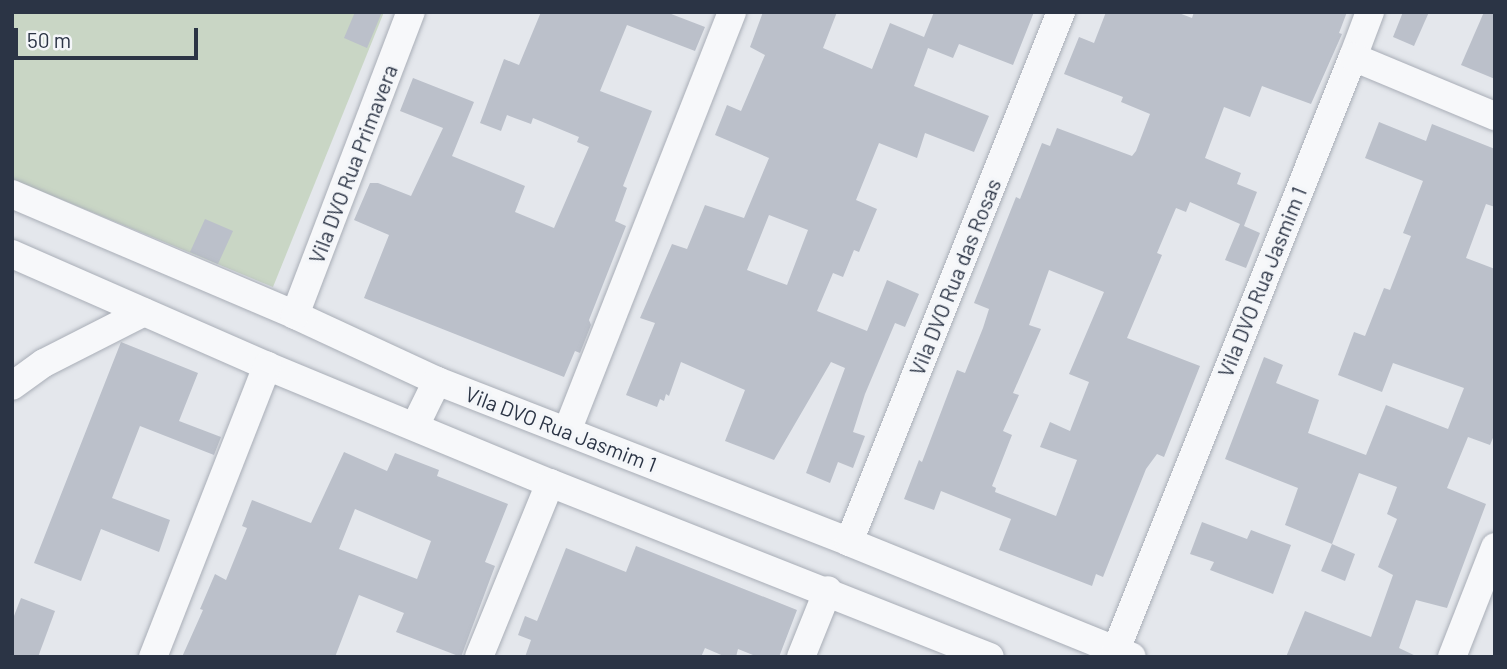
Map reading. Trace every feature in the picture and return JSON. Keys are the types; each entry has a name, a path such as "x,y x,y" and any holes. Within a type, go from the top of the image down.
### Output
{"street":[{"name":"Vila DVO Rua Primavera","path":"295,315 411,12"},
{"path":"567,431 732,12"},
{"name":"Vila DVO Rua das Rosas","path":"849,542 1061,12"},
{"name":"Vila DVO Rua Jasmim 1","path":"12,194 295,315 437,382 849,542 1124,653 1370,12"},
{"path":"1353,57 1495,116"},
{"path":"12,254 267,366 990,657"},
{"path":"12,386 44,363 144,312"},
{"path":"153,657 267,366"},
{"path":"415,426 437,382"},
{"path":"479,657 550,482"},
{"path":"1452,657 1495,547"},
{"path":"801,657 828,590"}],"green space":[{"path":"12,12 384,12 273,287 12,179"}],"building":[{"path":"355,12 382,12 367,48 344,38"},
{"path":"541,12 666,12 705,27 695,51 627,25 600,91 652,111 623,186 627,188 615,221 626,226 589,320 591,325 580,353 575,351 564,377 364,298 389,235 354,220 370,183 378,183 411,196 443,128 400,111 413,78 474,102 452,156 525,186 515,212 554,228 589,147 577,142 579,137 533,118 531,124 507,115 501,131 480,123 504,59 519,65"},
{"path":"763,12 837,12 823,48 872,69 890,23 924,37 934,12 1034,12 1013,65 959,44 953,58 928,48 914,86 989,116 974,152 925,133 917,158 879,143 856,200 877,209 859,252 854,250 843,277 833,273 817,311 867,331 887,280 919,294 905,327 895,323 865,394 853,432 865,436 853,468 838,462 830,483 806,473 845,368 831,362 774,460 725,441 745,390 681,362 669,396 666,394 664,401 660,399 657,407 626,395 655,323 640,318 672,244 687,249 705,205 744,218 769,158 715,135 727,105 741,111 765,55 750,47","holes":["769,215 808,230 787,285 747,270"]},
{"path":"1106,12 1176,12 1192,18 1194,12 1347,12 1339,33 1342,34 1311,104 1262,86 1250,117 1224,107 1205,158 1241,173 1237,184 1257,192 1244,226 1260,233 1246,268 1225,260 1240,224 1190,202 1186,212 1176,208 1157,253 1162,255 1127,338 1200,366 1164,457 1157,454 1146,469 1103,577 1096,574 1092,586 999,550 1011,519 941,491 934,510 904,499 919,460 922,462 957,370 965,373 983,328 989,309 974,303 1016,197 1020,199 1042,143 1050,146 1057,128 1132,156 1136,151 1150,114 1121,102 1123,97 1064,74 1079,37 1094,43","holes":["1049,270 1104,292 1069,374 1089,382 1070,431 1050,422 1040,447 1077,460 1056,516 995,492 996,488 992,486 1012,435 1003,431 1019,395 1013,393 1041,329 1029,325"]},
{"path":"1403,12 1429,12 1414,46 1393,37"},
{"path":"1484,12 1495,12 1495,79 1461,65"},
{"path":"1379,122 1426,141 1432,124 1495,149 1495,207 1486,204 1466,258 1495,269 1495,433 1490,445 1468,437 1447,488 1486,504 1447,608 1416,600 1399,648 1418,657 1286,657 1305,611 1371,637 1393,575 1378,567 1397,519 1387,514 1397,487 1359,473 1332,544 1285,525 1298,488 1225,459 1264,357 1283,365 1276,383 1319,400 1308,433 1366,455 1386,405 1448,429 1464,388 1393,363 1382,392 1338,375 1354,332 1365,336 1384,288 1390,290 1411,236 1403,233 1423,181 1365,158"},
{"path":"205,219 233,231 218,264 190,252"},
{"path":"121,342 198,373 179,421 221,437 214,455 140,426 112,498 170,520 159,552 101,529 81,581 34,563"},
{"path":"344,452 387,471 395,453 439,470 437,476 508,504 485,562 495,566 461,657 396,632 404,613 359,595 335,657 182,657 203,610 200,609 215,574 226,580 247,528 242,526 252,500 311,523","holes":["355,509 431,541 417,579 339,549"]},
{"path":"1202,522 1247,539 1251,530 1291,545 1273,594 1210,570 1214,562 1190,554"},
{"path":"1332,544 1355,554 1345,581 1321,571"},
{"path":"636,546 797,610 779,657 758,657 738,649 736,657 726,657 705,648 701,657 525,657 531,640 518,635 525,616 537,621 566,548 626,572"},
{"path":"21,598 55,611 38,657 12,657 12,621"}]}
